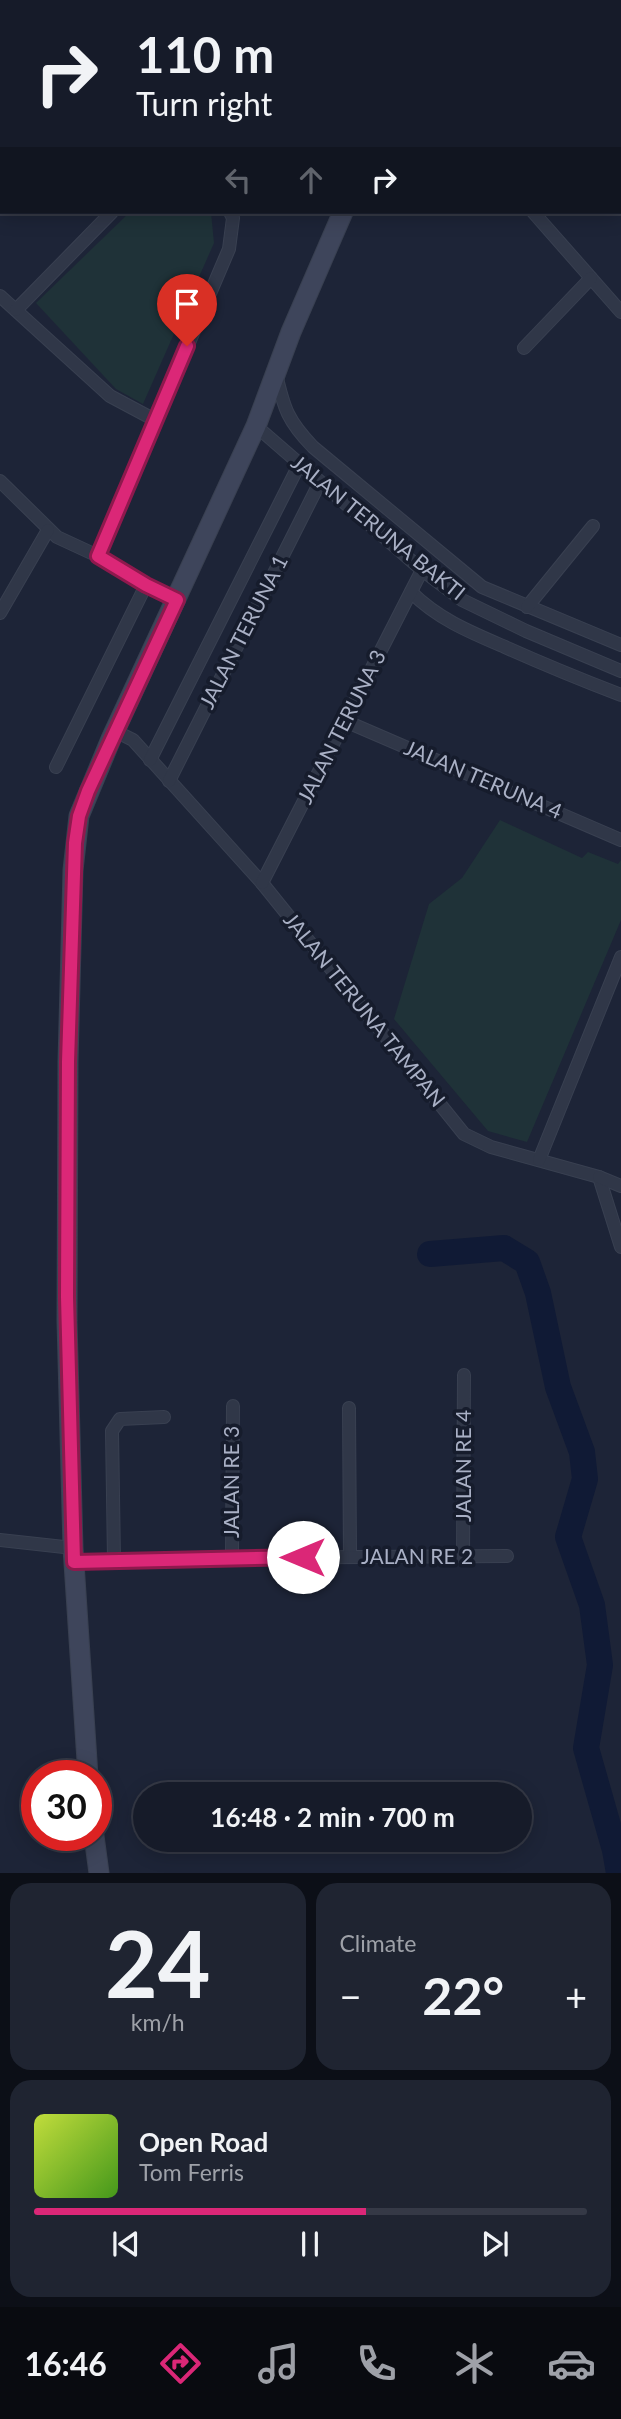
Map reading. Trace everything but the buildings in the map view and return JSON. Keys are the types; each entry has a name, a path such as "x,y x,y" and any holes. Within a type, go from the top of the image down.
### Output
{"street":[{"path":"16,310 110,214"},
{"path":"98,556 229,249 233,218 231,214"},
{"path":"87,1760 73,1555 67,1294 68,1062 73,870 79,816 115,731 256,426 342,214"},
{"path":"535,214 621,312"},
{"path":"524,348 591,278"},
{"path":"0,296 110,396 155,420"},
{"path":"276,373 289,418 313,447 465,575 482,587 621,645"},
{"name":"JALAN TERUNA BAKTI","path":"256,426 422,570 462,600 526,631 621,671"},
{"path":"150,760 299,465"},
{"path":"0,481 57,537 98,556 177,600"},
{"name":"JALAN TERUNA 1","path":"169,781 320,482"},
{"path":"527,607 593,526"},
{"path":"0,613 48,530"},
{"name":"JALAN TERUNA 3","path":"262,883 422,570"},
{"path":"56,768 146,585"},
{"path":"411,593 453,624 549,667 621,695"},
{"name":"JALAN TERUNA 4","path":"345,721 621,840"},
{"name":"JALAN TERUNA TAMPAN","path":"115,731 133,740 262,883 464,1134 491,1147 600,1177 621,1186"},
{"path":"539,1160 621,957"},
{"path":"600,1177 621,1247"},
{"name":"JALAN RE 4","path":"463,1557 464,1375"},
{"name":"JALAN RE 3","path":"232,1558 233,1406"},
{"path":"349,1408 350,1557"},
{"path":"114,1560 112,1431 120,1419 164,1417"},
{"name":"JALAN RE 2","path":"0,1541 114,1560 508,1556"},
{"path":"96,1851 99,1873"}],"shaded area":[{"path":"128,214 211,214 214,243 143,404 116,389 36,303"},
{"path":"500,820 582,858 588,852 618,864 621,860 621,920 527,1142 488,1131 394,1019 429,904 462,878"}],"waterway":[{"path":"430,1254 504,1248 527,1262 538,1293 558,1387 582,1452 585,1479 568,1537 592,1605 600,1665 586,1748 619,1873"}],"route":[{"path":"187,346 98,556 177,600 88,791 79,816 75,843 68,1062 67,1297 74,1562 303,1557"}]}
